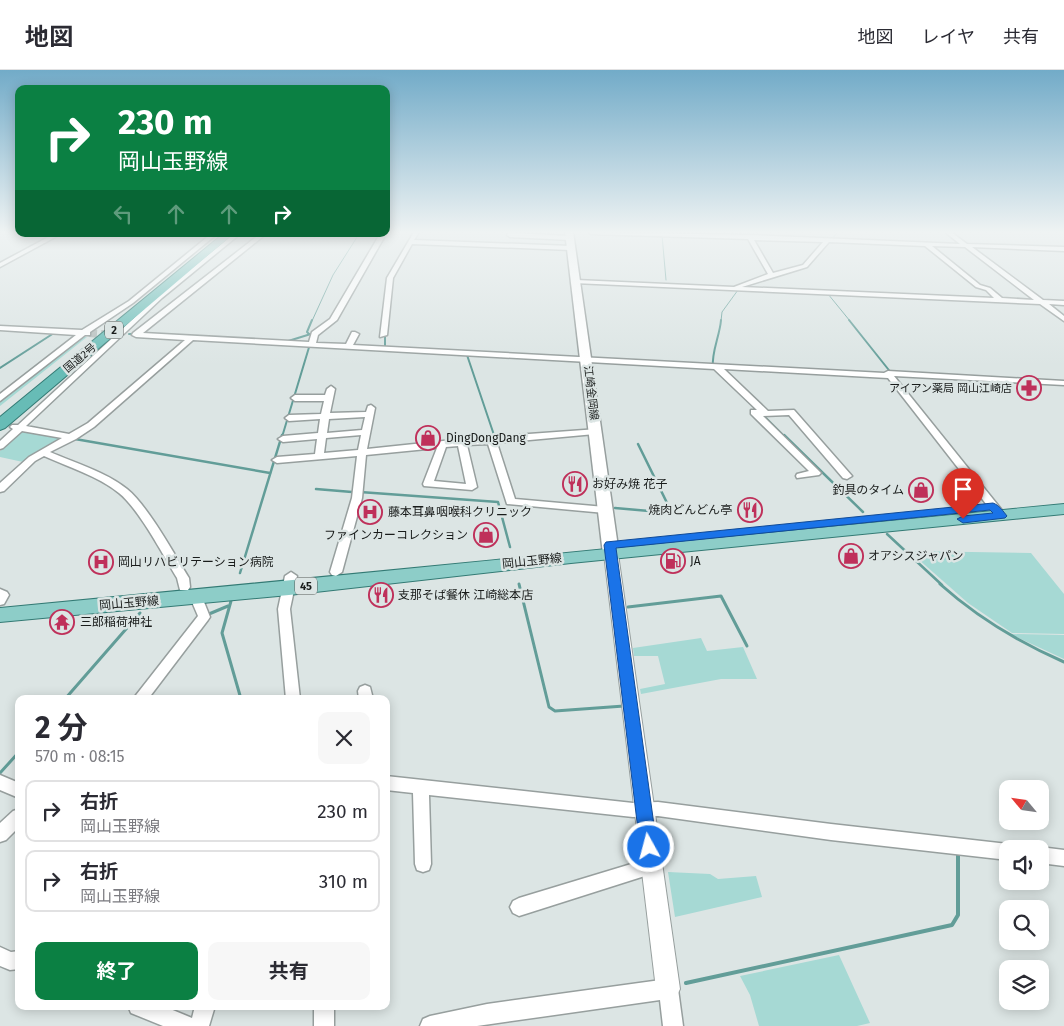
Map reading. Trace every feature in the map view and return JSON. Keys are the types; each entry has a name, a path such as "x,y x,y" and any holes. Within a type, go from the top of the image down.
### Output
{"highway":[{"name":"国道2号","path":"0,417 170,277"},
{"name":"国道2号","path":"0,425 119,331 180,277"},
{"path":"2,441 119,331"},
{"path":"0,409 48,372 63,364"}],"main road":[{"name":"江崎金岡線","path":"575,277 610,550"},
{"name":"岡山玉野線","path":"997,511 1064,499"},
{"name":"岡山玉野線","path":"0,615 201,596 290,582 997,511 1064,509"},
{"name":"岡山玉野線","path":"0,602 184,586 290,582 336,572 610,550"}],"street":[{"path":"0,398 86,333 131,302 162,277"},
{"path":"2,441 119,331 186,277"},
{"path":"136,335 209,277"},
{"path":"311,344 316,334 333,320 358,277"},
{"path":"383,335 391,277"},
{"path":"738,289 737,287 766,277"},
{"path":"966,277 978,286 988,290 1001,301"},
{"path":"1007,277 1064,320"},
{"path":"576,282 1064,304"},
{"path":"0,328 86,333"},
{"path":"119,331 136,335 586,358"},
{"path":"349,346 355,334"},
{"path":"307,335 310,336 311,344"},
{"path":"0,489 32,459 73,437 101,417 190,338"},
{"path":"493,352 712,367 1064,383"},
{"path":"712,367 766,414 791,412 847,476"},
{"path":"712,367 816,473 801,476"},
{"path":"890,374 997,511"},
{"path":"295,398 330,393 319,456"},
{"path":"290,418 325,417 370,411 356,498 336,572"},
{"path":"17,427 73,437"},
{"path":"277,460 595,431"},
{"path":"283,439 366,432"},
{"path":"492,440 511,502 605,510"},
{"path":"443,444 428,484 472,487 462,442"},
{"path":"44,453 107,481 123,491 136,504 183,578 184,586"},
{"path":"610,550 673,1026"},
{"path":"290,582 284,609 292,695"},
{"path":"0,593 3,595 0,602"},
{"path":"143,695 204,617 198,602 201,596"},
{"path":"0,782 15,789"},
{"path":"390,783 633,810 658,809 831,832 999,851"},
{"path":"421,787 423,864"},
{"path":"0,834 15,820"},
{"path":"1049,856 1064,858"},
{"path":"519,907 651,866"},
{"path":"0,956 15,962"},
{"path":"430,1026 449,1024 487,1014 668,989"},
{"path":"152,1010 196,1023"},
{"path":"324,1010 324,1026"}],"shaded area":[{"path":"81,337 87,337 0,406 0,400"},
{"path":"24,430 66,438 23,462 0,457 0,451"},
{"path":"909,551 1031,553 1064,594 1064,634 1012,633 968,603"},
{"path":"1010,634 1064,635 1064,659"},
{"path":"701,638 707,651 743,647 757,679 721,679 641,694 640,689 665,684 658,656 634,656 633,648"},
{"path":"668,872 710,874 718,879 756,876 762,897 675,917"},
{"path":"839,955 870,1023 857,1026 759,1026 750,995 740,976"}],"waterway":[{"path":"312,321 332,277"},
{"path":"721,321 722,312 738,290"},
{"path":"831,294 828,294 850,321"},
{"path":"309,334 307,332 312,320"},
{"path":"713,367 713,356 721,320"},
{"path":"849,320 892,374"},
{"path":"0,368 54,333"},
{"path":"285,342 314,333"},
{"path":"129,334 135,334"},
{"path":"385,334 385,347"},
{"path":"282,437 310,344"},
{"path":"467,355 494,435"},
{"path":"762,414 785,437"},
{"path":"240,573 282,435"},
{"path":"784,435 863,512"},
{"path":"75,439 270,473"},
{"path":"615,508 672,513 638,444"},
{"path":"316,489 352,492"},
{"path":"360,492 498,502 510,547"},
{"path":"887,534 942,585"},
{"path":"519,584 549,707 555,711 624,706"},
{"path":"940,584 969,608 999,628 1064,662"},
{"path":"628,607 721,596 747,646"},
{"path":"231,601 222,633 240,695"},
{"path":"209,614 228,606"},
{"path":"68,695 140,613"},
{"path":"0,773 15,756"},
{"path":"686,983 952,925 958,915 958,853"}],"tunnel":[{"path":"89,333 114,335"}],"place":[{"name":"アイアン薬局 岡山江崎店","path":"1029,388"},
{"name":"DingDongDang","path":"428,438"},
{"name":"お好み焼 花子","path":"575,484"},
{"name":"釣具のタイム","path":"921,490"},
{"name":"焼肉どんどん亭","path":"750,510"},
{"name":"藤本耳鼻咽喉科クリニック","path":"370,512"},
{"name":"ファインカーコレクション","path":"486,535"},
{"name":"オアシスジャパン","path":"851,556"},
{"name":"JA","path":"673,561"},
{"name":"岡山リハビリテーション病院","path":"101,562"},
{"name":"支那そば餐休 江崎総本店","path":"381,595"},
{"name":"三郎稲荷神社","path":"62,622"}],"route":[{"path":"649,847 610,545 993,506 1001,516 963,519"}]}
